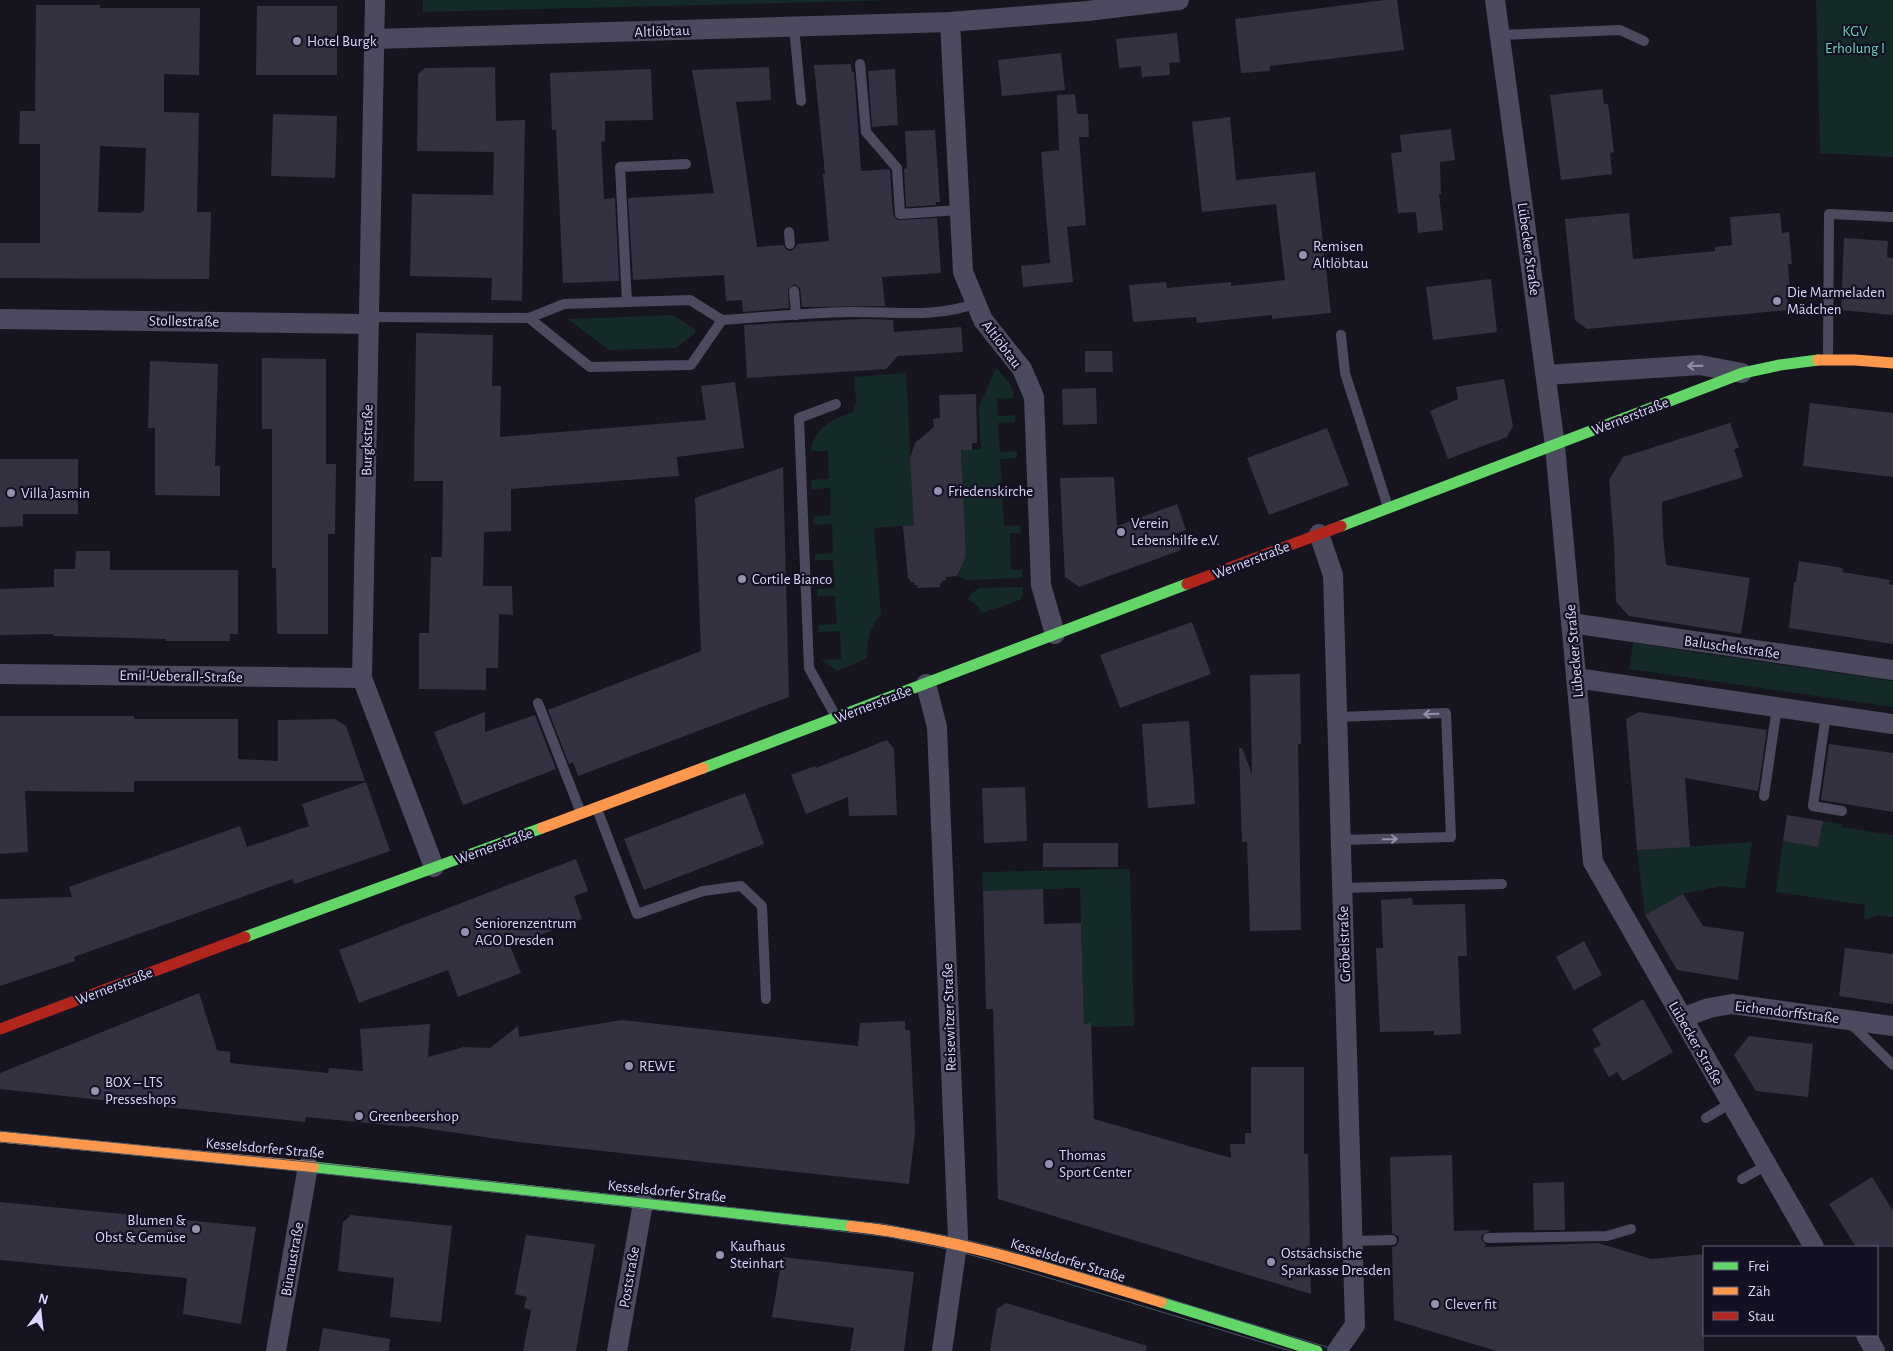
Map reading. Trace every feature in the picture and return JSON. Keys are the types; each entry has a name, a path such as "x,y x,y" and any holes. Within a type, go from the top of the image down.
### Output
{"street":[{"name":"Burgkstraße","path":"375,0 362,678 434,867"},
{"name":"Altlöbtau","path":"374,39 950,22 1087,11 1179,0"},
{"name":"Lübecker Straße","path":"1495,0 1555,446 1593,862 1813,1246"},
{"name":"Altlöbtau","path":"950,22 963,272 982,320 1022,369 1034,397 1041,585 1055,634"},
{"name":"Stollestraße","path":"0,319 369,320"},
{"name":"Wernerstraße","path":"0,1029 581,814 1744,373 1794,361 1828,358 1893,363"},
{"name":"Wernerstraße","path":"1546,375 1700,365 1744,373"},
{"name":"Gröbelstraße","path":"1319,534 1333,575 1355,1325 1337,1351"},
{"name":"Baluschekstraße","path":"1571,623 1893,670"},
{"name":"Emil-Ueberall-Straße","path":"0,674 362,678"},
{"path":"1576,678 1893,724"},
{"name":"Reisewitzer Straße","path":"926,684 937,727 958,1244 942,1351"},
{"name":"Eichendorffstraße","path":"1682,1018 1709,1008 1732,1004 1893,1026"},
{"name":"Kesselsdorfer Straße","path":"0,1137 308,1166 878,1229 958,1244 1040,1266 1317,1351"},
{"name":"Bünaustraße","path":"276,1351 308,1166"},
{"name":"Poststraße","path":"617,1351 643,1203"},
{"path":"1867,1336 1875,1351"}],"lane":[{"path":"794,26 801,101"},
{"path":"1500,35 1620,30 1644,42"},
{"path":"860,64 866,132 897,168 900,214 960,210"},
{"path":"627,302 620,167 686,164"},
{"path":"1828,358 1829,214 1893,216"},
{"path":"789,232 790,244"},
{"path":"794,291 796,315"},
{"path":"369,320 529,318 564,304 690,300 722,320 848,312 908,313 961,309 976,303"},
{"path":"529,318 590,367 691,365 722,320"},
{"path":"1341,335 1345,373 1388,508"},
{"path":"836,404 799,418 809,668 836,718"},
{"path":"538,703 581,814"},
{"path":"1764,796 1777,707"},
{"path":"1337,716 1446,713 1451,837 1341,840"},
{"path":"1826,714 1814,806 1842,811"},
{"path":"596,808 637,914 703,891 742,886 762,906 766,999"},
{"path":"1342,888 1502,884"},
{"path":"1847,1020 1893,1065"},
{"path":"1706,1118 1731,1103"},
{"path":"1742,1179 1767,1165"},
{"path":"1488,1238 1607,1236 1631,1229"},
{"path":"1352,1240 1392,1240"}],"green space":[{"path":"423,0 899,0 423,12"},
{"name":"KGV Erholung I","path":"1816,0 1893,0 1893,157 1820,153"},
{"path":"673,315 695,329 695,333 676,348 609,350 568,319"},
{"path":"996,368 1010,385 1014,398 997,399 998,416 1015,415 1015,422 998,423 1000,452 1017,451 1017,458 1000,459 1002,488 1018,487 1019,496 1002,497 1004,526 1020,525 1021,533 1010,533 1011,570 1022,570 1023,578 965,580 958,576 961,567 961,556 966,555 961,450 981,449 979,407"},
{"path":"906,373 914,525 874,528 881,614 874,624 870,635 867,658 837,671 821,660 841,659 840,631 819,632 819,625 837,624 835,596 817,596 817,589 835,588 833,560 815,560 815,554 833,553 832,524 814,525 813,517 831,515 830,488 812,489 811,480 829,479 828,451 811,451 816,436 825,425 853,412 856,403 854,377"},
{"path":"1023,587 1023,595 1020,600 982,613 978,606 968,599 979,588"},
{"path":"1633,643 1893,681 1893,707 1629,669"},
{"path":"1823,821 1841,824 1841,827 1893,835 1893,917 1878,915 1864,920 1865,905 1776,892 1783,841 1818,847"},
{"path":"1752,842 1745,889 1722,886 1683,894 1645,915 1637,850"},
{"path":"1130,869 1134,1026 1091,1027 1090,1024 1084,1024 1080,888 983,891 982,872"}],"building":[{"path":"1397,0 1404,50 1270,66 1270,71 1241,73 1235,19"},
{"path":"36,5 100,5 100,8 200,8 199,75 164,74 164,112 199,113 197,212 211,212 209,279 0,278 0,243 40,243 40,144 19,144 20,111 35,111","holes":["100,146 146,148 144,211 142,213 98,212"]},
{"name":"Hotel Burgk","path":"257,6 337,6 337,75 256,75"},
{"path":"1177,33 1180,62 1169,63 1170,75 1142,77 1141,66 1119,68 1116,39"},
{"path":"1061,53 1065,90 1002,96 998,60"},
{"path":"851,64 852,72 854,72 861,171 889,169 893,214 897,220 937,218 941,273 882,277 885,306 802,307 800,288 794,284 788,289 789,308 743,312 742,300 726,301 724,275 633,280 628,198 714,193 692,70 769,67 771,100 736,102 757,247 783,245 787,250 791,251 797,244 829,241 823,174 825,174 814,65"},
{"path":"495,67 496,121 525,120 522,301 491,300 492,278 410,276 412,194 493,195 494,152 417,151 418,74 425,68"},
{"path":"651,69 653,120 605,121 605,141 601,142 604,199 615,198 619,281 563,283 556,130 552,130 550,73"},
{"path":"895,69 898,125 872,127 868,71"},
{"path":"1602,89 1604,104 1608,104 1614,152 1610,153 1612,174 1561,180 1550,95"},
{"path":"1075,94 1077,114 1088,114 1089,137 1079,137 1086,225 1067,227 1073,282 1023,287 1021,266 1050,263 1041,152 1059,150 1057,95"},
{"path":"273,114 337,116 335,178 271,176"},
{"path":"1230,117 1236,180 1315,172 1331,313 1272,319 1272,315 1197,323 1196,317 1133,322 1129,285 1166,282 1167,288 1231,282 1231,286 1285,280 1276,204 1202,212 1192,122"},
{"path":"1451,129 1455,160 1440,162 1441,194 1439,194 1443,230 1418,233 1416,212 1398,213 1391,153 1402,152 1400,135"},
{"path":"935,130 940,202 936,202 936,205 906,207 904,169 907,168 905,131"},
{"path":"1629,213 1633,259 1715,251 1715,247 1732,245 1730,217 1780,213 1782,233 1789,232 1792,264 1788,264 1790,290 1787,290 1788,310 1587,329 1575,320 1565,219"},
{"path":"1844,238 1888,241 1887,257 1893,258 1893,315 1841,310"},
{"path":"1491,279 1497,332 1433,340 1426,287"},
{"path":"864,319 893,320 894,332 961,327 963,352 898,356 886,369 747,378 744,325"},
{"path":"416,333 493,335 492,386 501,386 500,437 706,420 701,386 735,382 744,448 677,457 679,476 511,489 511,531 484,532 483,586 512,586 513,615 499,614 498,668 486,668 486,690 419,689 419,633 429,633 431,557 442,557 443,481 414,481"},
{"path":"1085,351 1112,351 1113,372 1085,372"},
{"path":"262,358 326,359 326,464 336,464 335,534 328,534 328,634 277,634 276,568 272,568 272,429 262,429"},
{"path":"150,361 218,364 215,466 220,466 220,496 155,495 155,428 148,428"},
{"path":"1504,379 1513,426 1507,437 1448,459 1430,411 1458,399 1456,387"},
{"path":"1096,388 1097,424 1063,425 1062,389"},
{"name":"Friedenskirche","path":"976,394 977,443 972,443 972,450 961,450 966,556 957,576 946,577 946,580 940,583 940,587 917,588 914,582 910,582 910,579 908,579 903,526 914,525 910,458 915,443 934,427 933,419 940,418 939,395"},
{"path":"1810,403 1893,413 1893,477 1803,466"},
{"path":"1730,423 1739,448 1734,449 1743,477 1662,502 1663,536 1666,565 1750,578 1741,634 1629,616 1616,602 1609,480 1623,457"},
{"path":"1327,428 1349,485 1269,515 1247,458"},
{"path":"0,459 78,459 78,514 23,514 23,526 0,527"},
{"name":"Cortile Bianco","path":"783,467 789,697 578,776 573,762 569,764 548,710 701,651 695,498"},
{"name":"Verein Lebenshilfe e.V.","path":"1114,477 1117,526 1177,504 1186,530 1175,534 1181,550 1079,587 1065,577 1060,478"},
{"path":"76,551 110,551 110,570 238,570 238,634 230,634 230,641 165,641 166,639 53,636 53,634 0,635 0,589 54,587 54,569 75,569"},
{"path":"1799,561 1843,568 1842,572 1890,580 1889,584 1893,585 1893,644 1789,628 1794,582 1796,582"},
{"path":"1192,622 1211,674 1120,708 1100,655"},
{"path":"1300,674 1301,744 1298,744 1301,930 1250,931 1247,842 1242,842 1239,748 1242,748 1252,774 1250,675"},
{"path":"485,712 485,732 535,715 556,769 463,805 434,732"},
{"path":"1639,712 1767,730 1758,791 1685,778 1690,847 1637,850 1626,719"},
{"path":"0,716 134,716 134,719 238,719 238,759 278,761 278,720 335,719 346,726 365,781 134,781 134,792 25,791 28,852 0,854"},
{"path":"1189,721 1195,804 1148,808 1142,724"},
{"path":"887,740 894,749 897,815 849,816 848,797 806,814 791,775 815,766 816,768"},
{"path":"1829,744 1893,753 1893,812 1821,800"},
{"path":"366,782 390,851 294,884 292,879 74,957 75,961 0,986 0,899 72,897 69,887 240,826 247,847 309,826 302,804"},
{"path":"1025,787 1027,841 984,843 982,788"},
{"path":"745,793 764,844 644,890 624,839"},
{"path":"1787,815 1823,821 1818,847 1783,841"},
{"path":"1043,843 1118,843 1118,867 1043,867"},
{"name":"Seniorenzentrum AGO Dresden","path":"576,859 588,891 574,896 582,919 510,946 521,973 458,997 448,970 359,1003 339,950"},
{"path":"1043,889 1044,924 1081,923 1084,1024 1091,1023 1094,1119 1231,1158 1230,1144 1245,1144 1245,1133 1251,1133 1251,1067 1304,1067 1304,1154 1308,1154 1311,1294 998,1199 993,1009 986,1009 983,891"},
{"path":"1683,894 1703,926 1744,932 1738,980 1677,970 1645,915"},
{"path":"1412,898 1413,905 1465,904 1467,956 1458,956 1461,1034 1434,1035 1434,1031 1380,1032 1376,948 1383,948 1381,900"},
{"path":"1584,941 1602,975 1574,990 1556,957"},
{"path":"1845,948 1893,954 1893,1004 1839,996"},
{"path":"199,993 217,1050 230,1052 230,1063 328,1073 329,1068 363,1071 360,1029 430,1024 428,1057 464,1047 490,1048 518,1026 519,1037 622,1020 858,1046 860,1023 905,1021 905,1030 910,1030 915,1132 909,1184 519,1142 409,1126 306,1117 305,1122 0,1089 0,1073"},
{"path":"1643,999 1673,1052 1623,1081 1617,1072 1609,1077 1593,1049 1601,1045 1592,1029"},
{"path":"1749,1036 1813,1044 1808,1097 1756,1091 1734,1055"},
{"path":"1452,1155 1454,1231 1491,1230 1482,1235 1481,1239 1486,1244 1485,1247 1598,1243 1651,1259 1703,1254 1704,1351 1496,1351 1394,1320 1392,1247 1396,1246 1399,1240 1398,1236 1392,1233 1390,1157"},
{"path":"1872,1177 1893,1211 1893,1247 1855,1246 1829,1204"},
{"path":"1564,1182 1565,1230 1534,1230 1533,1183"},
{"path":"0,1202 256,1227 241,1324 183,1314 187,1278 0,1260"},
{"path":"351,1215 452,1226 441,1322 390,1317 394,1278 338,1271 343,1222"},
{"path":"526,1235 595,1244 576,1351 523,1351 531,1310 524,1308 527,1297 515,1294"},
{"path":"782,1257 914,1272 904,1351 850,1351 854,1328 772,1317"},
{"path":"1006,1303 1147,1346 1146,1351 990,1351 997,1309"},
{"path":"323,1328 390,1339 389,1351 319,1351"}],"tram line":[{"path":"0,1131 884,1224 958,1238 1014,1252 1340,1351"},
{"path":"0,1142 307,1172 889,1237 957,1251 993,1261 1291,1351"}],"traffic: fast":[{"path":"1341,526 1743,373 1780,365 1818,360"},
{"path":"703,768 1187,584"},
{"path":"245,937 542,828"},
{"path":"313,1167 851,1226"},
{"path":"1161,1302 1317,1351"}],"traffic: slow":[{"path":"1818,360 1893,363"},
{"path":"542,828 703,768"},
{"path":"0,1137 313,1167"},
{"path":"851,1226 890,1231 968,1247 1046,1267 1161,1302"}],"traffic: jam":[{"path":"1187,584 1341,526"},
{"path":"0,1029 245,937"}],"place":[{"name":"Hotel Burgk","path":"297,41"},
{"name":"Remisen Altlöbtau","path":"1303,255"},
{"name":"Die Marmeladen Mädchen","path":"1777,301"},
{"name":"Friedenskirche","path":"938,491"},
{"name":"Villa Jasmin","path":"11,493"},
{"name":"Verein Lebenshilfe e.V.","path":"1121,532"},
{"name":"Cortile Bianco","path":"742,579"},
{"name":"Seniorenzentrum AGO Dresden","path":"465,932"},
{"name":"REWE","path":"629,1066"},
{"name":"BOX – LTS Presseshops","path":"95,1091"},
{"name":"Greenbeershop","path":"359,1116"},
{"name":"Thomas Sport Center","path":"1049,1164"},
{"name":"Blumen & Obst & Gemüse","path":"196,1229"},
{"name":"Kaufhaus Steinhart","path":"720,1255"},
{"name":"Ostsächsische Sparkasse Dresden","path":"1271,1262"},
{"name":"Clever fit","path":"1435,1304"}]}
